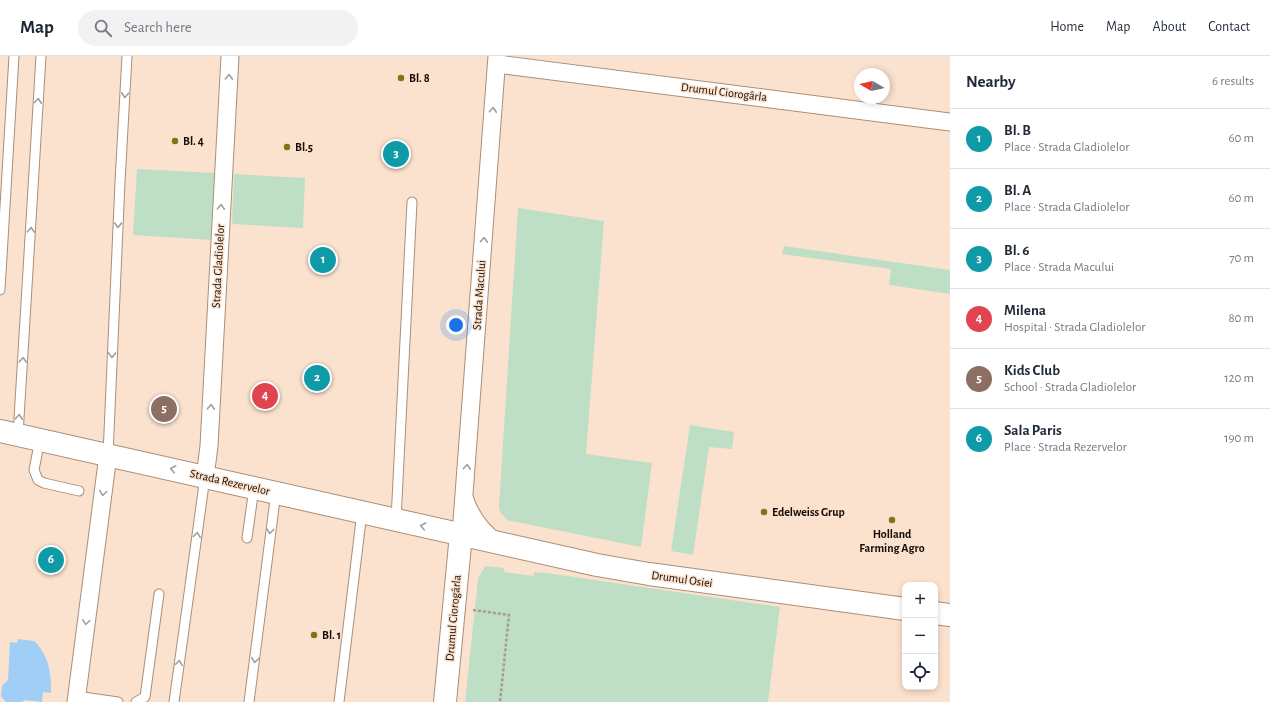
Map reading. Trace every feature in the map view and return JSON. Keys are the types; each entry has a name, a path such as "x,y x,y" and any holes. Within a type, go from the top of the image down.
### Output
{"street":[{"name":"Strada Gladiolelor","path":"205,477 209,446 230,56"},
{"name":"Drumul Ciorogârla","path":"497,60 950,122"},
{"name":"Strada Macului","path":"461,534 497,60"},
{"name":"Strada Rezervelor","path":"9,433 461,534"},
{"path":"76,699 108,455"},
{"path":"464,497 476,522 488,536 496,542"},
{"name":"Drumul Ciorogârla","path":"445,702 461,534"},
{"name":"Drumul Osiei","path":"461,534 597,565 649,574 902,609"},
{"path":"938,613 950,615"}],"lane":[{"path":"0,290 2,228 14,56"},
{"path":"9,433 41,56"},
{"path":"108,455 127,56"},
{"path":"396,520 412,202"},
{"path":"40,440 34,470 38,480 44,483 79,490"},
{"path":"174,702 205,477"},
{"path":"247,538 254,488"},
{"path":"249,702 276,492"},
{"path":"339,702 362,512"},
{"path":"136,702 145,697 159,594"},
{"path":"76,699 118,702"}],"path":[{"path":"454,608 508,614 500,702"}],"green space":[{"path":"137,169 215,173 211,240 133,235"},
{"path":"234,174 305,178 303,228 232,224"},
{"path":"518,208 604,221 586,454 652,463 641,547 507,520 500,512 499,506"},
{"path":"784,246 950,270 950,294 889,285 891,269 782,254"},
{"path":"690,425 734,432 732,449 709,447 693,555 671,551"},
{"path":"485,566 504,568 504,572 534,576 534,572 547,573 780,607 768,702 465,702 478,579"}],"water":[{"path":"18,639 34,641 39,646 46,658 51,679 51,693 43,692 42,702 25,700 22,702 6,702 1,696 2,686 8,680 10,642 17,643"}],"place":[{"name":"Bl. 8","path":"401,78"},
{"name":"Bl. 4","path":"175,141"},
{"name":"Bl.5","path":"287,147"},
{"name":"Bl. 6","path":"396,154"},
{"name":"Bl. B","path":"323,260"},
{"name":"Bl. A","path":"317,378"},
{"name":"Milena","path":"265,396"},
{"name":"Kids Club","path":"164,409"},
{"name":"Edelweiss Grup","path":"764,512"},
{"name":"Holland Farming Agro","path":"892,520"},
{"name":"Sala Paris","path":"51,560"},
{"name":"Bl. 1","path":"314,635"}]}
